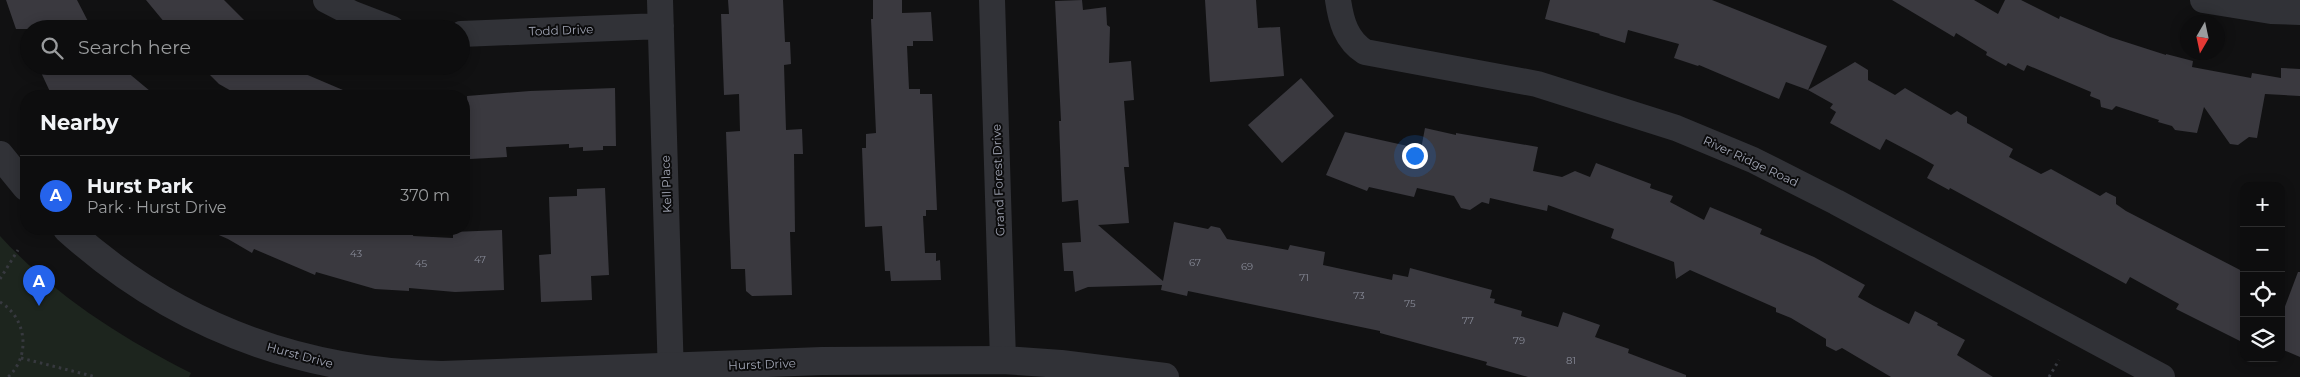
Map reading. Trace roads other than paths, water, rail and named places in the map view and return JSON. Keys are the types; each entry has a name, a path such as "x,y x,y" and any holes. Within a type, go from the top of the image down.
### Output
{"street":[{"path":"326,0 369,20"},
{"name":"Kell Place","path":"660,0 671,372"},
{"name":"Grand Forest Drive","path":"992,0 1003,360"},
{"name":"River Ridge Road","path":"1338,0 1342,24 1347,34 1354,45 1365,52 1537,84 1676,128 1753,160 1836,202 2162,377"},
{"path":"2203,0 2271,12 2300,12"},
{"name":"Todd Drive","path":"470,34 661,26"},
{"path":"0,155 20,180"},
{"name":"Hurst Drive","path":"74,235 117,271 184,312 266,347 306,359 355,369 394,374 442,375 671,372 822,361 1003,360 1061,364 1165,377"}],"place":[{"name":"Hurst Park","path":"39,306"}]}
